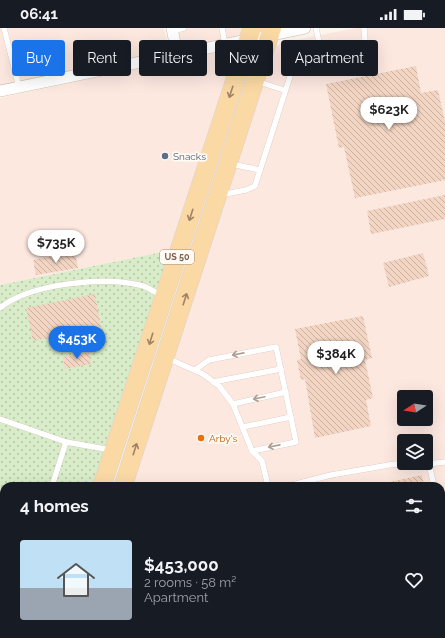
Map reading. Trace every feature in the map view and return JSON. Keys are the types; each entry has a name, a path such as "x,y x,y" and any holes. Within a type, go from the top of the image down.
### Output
{"main road":[{"name":"US 50","path":"124,482 219,196 271,31"},
{"name":"US 50","path":"103,482 250,34"}],"street":[{"path":"235,40 250,34 305,28"},
{"path":"172,29 174,40"},
{"path":"0,91 139,62"}],"lane":[{"path":"4,28 19,87"},
{"path":"172,29 184,28"},
{"path":"222,28 224,40"},
{"path":"316,28 318,40"},
{"path":"364,28 366,40"},
{"path":"219,196 246,190 255,186 289,76"},
{"path":"255,80 284,90"},
{"path":"229,163 260,170"},
{"path":"0,308 8,301 33,290 75,283 120,282 141,285 164,297"},
{"path":"195,370 209,360 276,347 296,442 252,451"},
{"path":"165,357 195,370 213,382 233,404 252,451 262,461 267,482"},
{"path":"213,382 281,369"},
{"path":"233,404 286,392"},
{"path":"243,427 291,417"},
{"path":"0,419 66,442 113,450"},
{"path":"53,482 66,442"},
{"path":"433,464 445,462"},
{"path":"304,482 331,475 397,464"},
{"path":"430,470 433,482"}],"shaded area":[{"path":"0,28 164,28 167,40 139,40 139,57 131,58 131,40 73,40 73,70 65,72 65,40 12,40 12,76 44,76 0,85"},
{"path":"176,28 246,28 243,34 232,38 215,40 215,41 207,43 207,40 180,40"},
{"path":"356,28 445,28 445,482 130,482 265,76 273,76 273,53 275,47 281,43 281,76 378,76 378,40 296,40"},
{"path":"207,54 215,54 215,76 229,76 172,250 0,285 0,98 103,76 131,76 131,70 139,68 139,76 207,76"}],"green space":[{"path":"172,250 96,482 0,482 0,285"}],"building":[{"path":"416,66 421,93 438,90 445,122 445,180 355,198 344,147 339,148 326,84 366,76 378,76 378,74"},
{"path":"445,195 445,219 371,234 367,211"},
{"path":"75,252 78,268 36,275 33,260"},
{"path":"423,253 429,276 389,287 383,263"},
{"path":"95,294 101,327 33,341 26,308"},
{"path":"363,316 372,358 365,360 373,398 366,400 371,426 315,438 305,379 301,380 297,360 301,359 295,329"},
{"path":"89,352 91,364 65,369 63,357"},
{"path":"422,475 423,482 390,482"}],"place":[{"name":"Snacks","path":"165,156"},
{"name":"Arby's","path":"201,438"}]}
